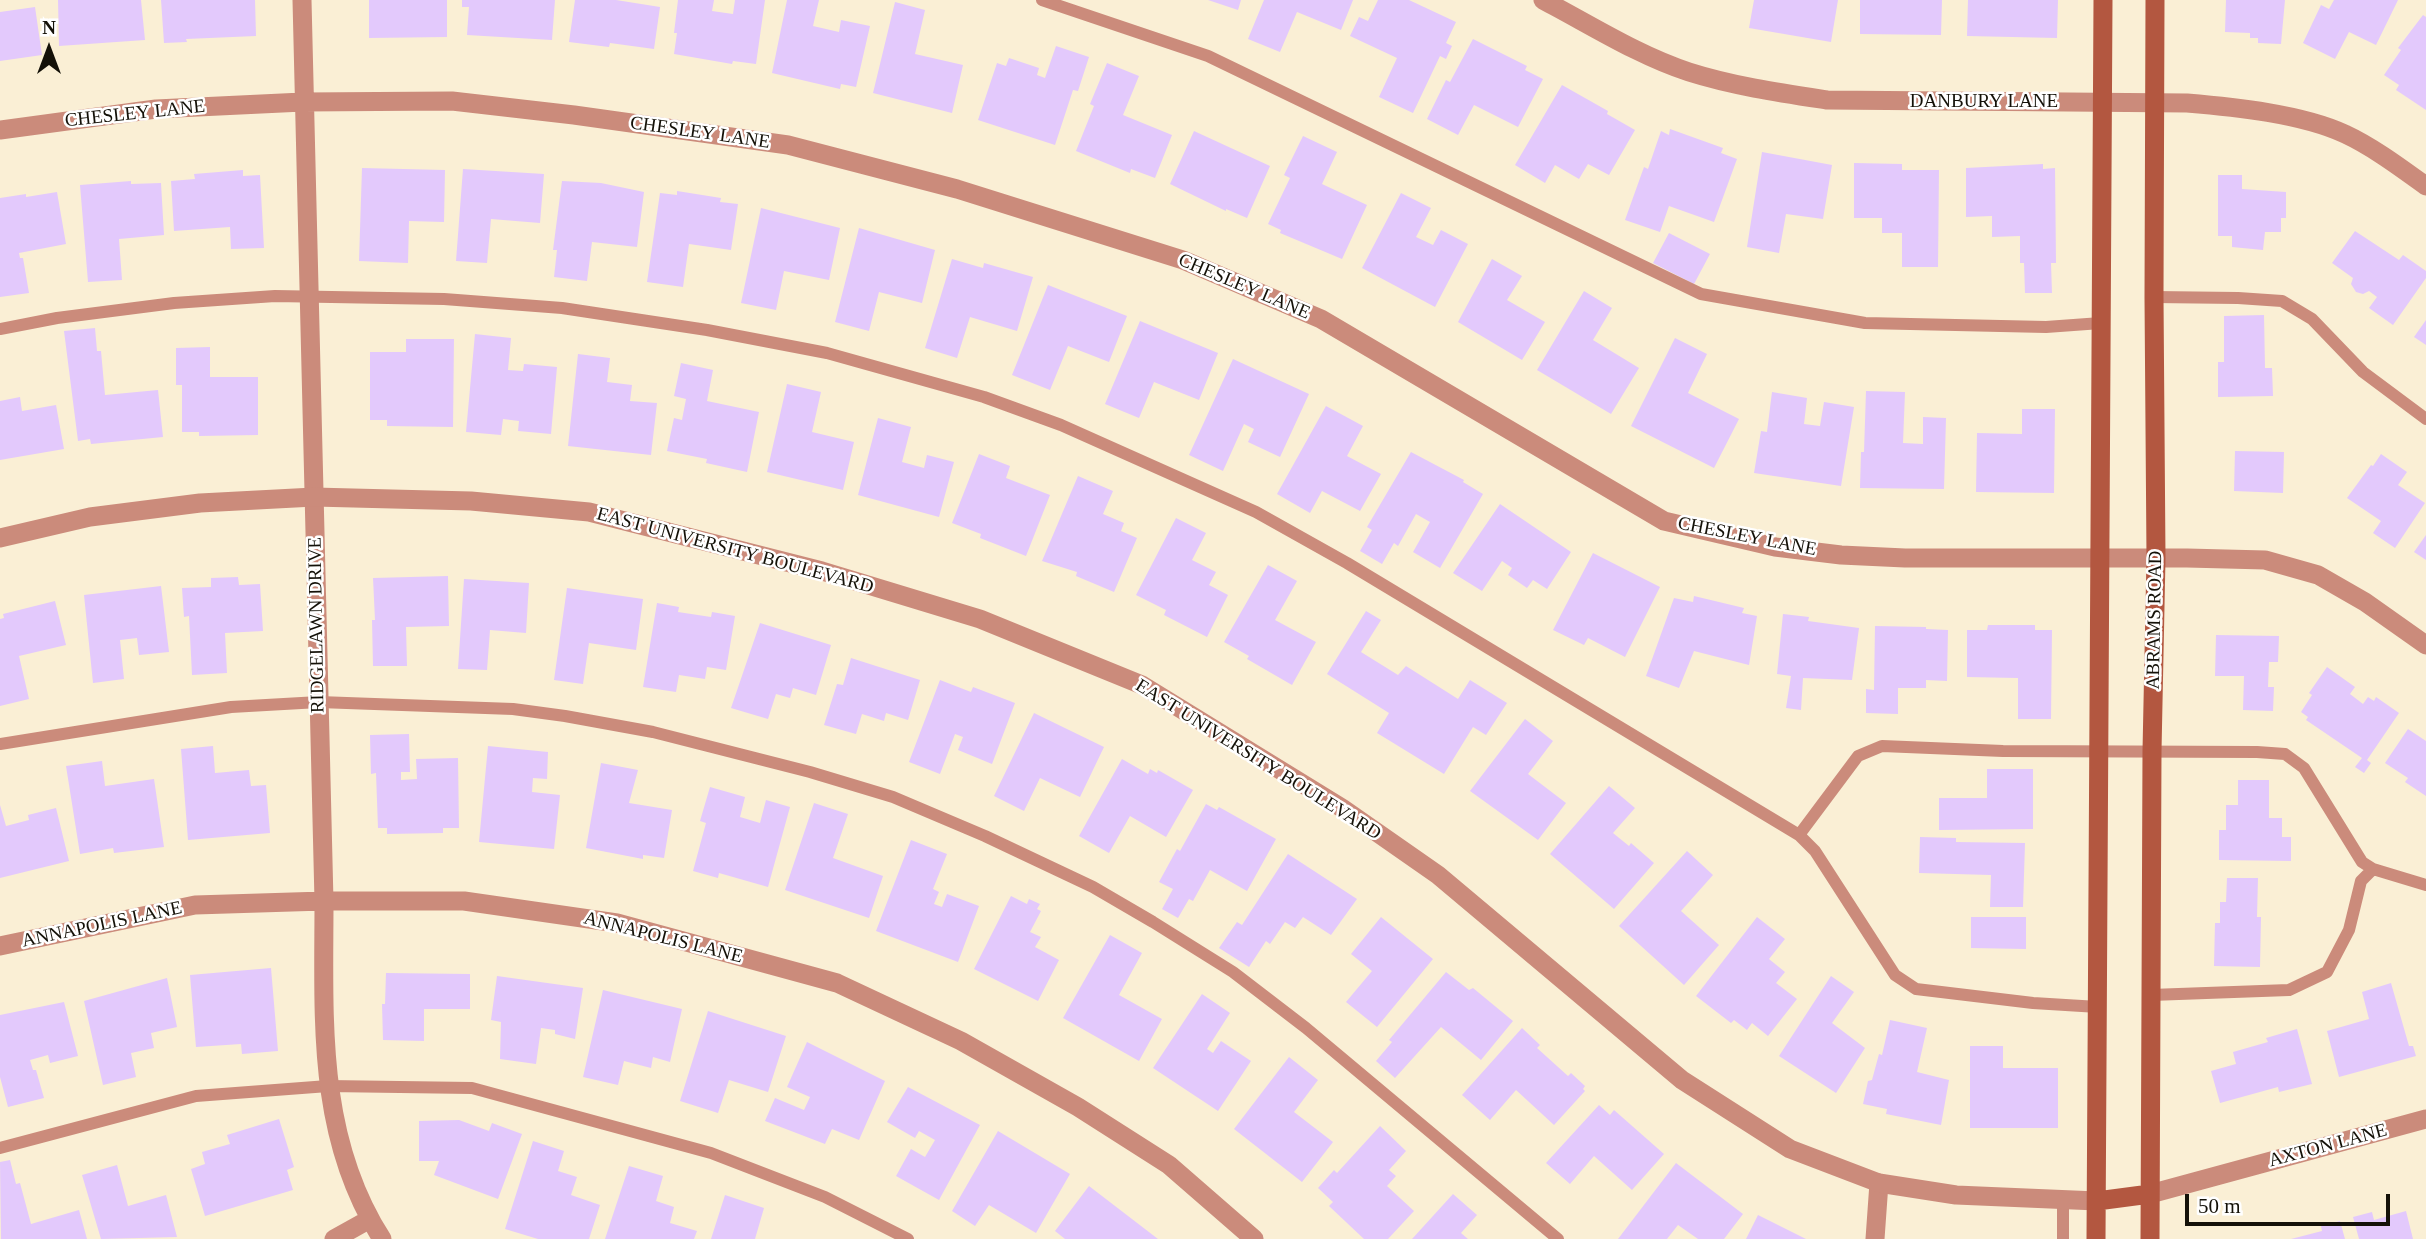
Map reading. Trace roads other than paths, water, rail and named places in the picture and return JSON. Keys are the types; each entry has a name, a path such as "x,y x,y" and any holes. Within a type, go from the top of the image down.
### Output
{"main road":[{"path":"2096,1239 2103,0"},
{"name":"ABRAMS ROAD","path":"2150,1239 2152,751 2157,558 2155,0"},
{"path":"2097,1201 2150,1194"}],"street":[{"name":"RIDGELAWN DRIVE","path":"302,0 324,901 324,1049 334,1121 349,1171 370,1219 383,1239"},
{"name":"DANBURY LANE","path":"1543,0 1688,72 1769,91 1827,100 2215,105 2298,119 2344,134 2404,170 2426,187"},
{"name":"CHESLEY LANE","path":"0,130 156,109 303,102 452,101 788,145 957,190 1184,260 1321,319 1664,521 1775,547 1840,555 2265,560 2318,575 2365,602 2426,645"},
{"name":"EAST UNIVERSITY BOULEVARD","path":"0,538 90,517 200,503 314,497 471,500 589,512 822,570 979,619 1142,685 1342,808 1438,875 1682,1080 1790,1149 1878,1183 1956,1195 2097,1201"},
{"name":"ANNAPOLIS LANE","path":"0,946 195,905 464,901 617,923 837,983 961,1041 1078,1107 1169,1165 1254,1239"},
{"name":"AXTON LANE","path":"2150,1194 2426,1119"},
{"path":"1875,1239 1878,1183"},
{"path":"334,1239 370,1219"}],"lane":[{"path":"1042,0 1208,56 1701,294 1865,323 2046,327 2101,323"},
{"path":"0,329 57,318 174,303 310,295 444,299 562,307 827,352 984,397 1061,425 1256,512 1347,563 1799,835 1815,851 1895,975 1916,989 2033,1003 2098,1007"},
{"path":"2154,297 2282,301 2312,319 2363,372 2426,419"},
{"path":"0,744 231,707 319,702 513,709 653,732 810,772 893,797 985,836 1093,887 1233,972 1306,1028 1558,1239"},
{"path":"1799,835 1858,756 1882,746 2003,751 2285,754 2304,768 2362,862 2373,869 2426,885"},
{"path":"2151,995 2289,990 2328,972 2348,930 2361,881 2373,869"},
{"path":"0,1148 196,1096 328,1086 472,1088 711,1153 825,1197 908,1239"},
{"path":"2063,1201 2063,1239"}]}
